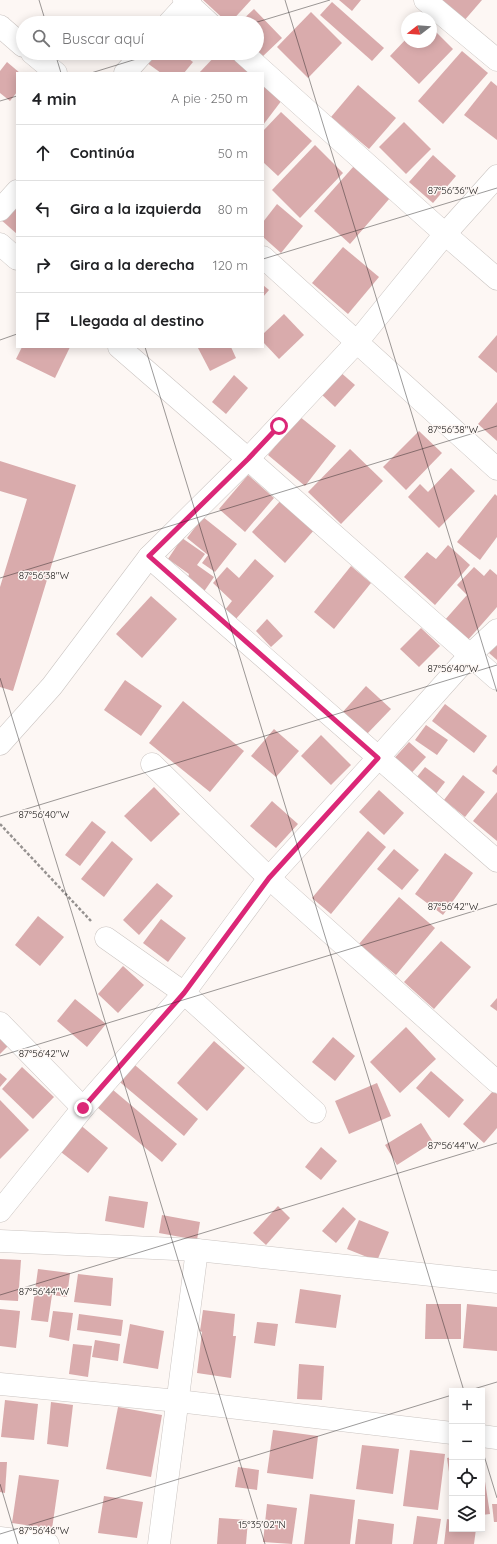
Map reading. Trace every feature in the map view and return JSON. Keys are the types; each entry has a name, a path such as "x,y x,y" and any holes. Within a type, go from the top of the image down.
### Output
{"street":[{"path":"424,0 497,60"},
{"path":"175,16 187,1 202,16"},
{"path":"0,26 16,40"},
{"path":"40,60 55,72"},
{"path":"126,72 137,60"},
{"path":"251,60 445,234 497,278"},
{"path":"0,744 52,686 149,556 248,459 357,342 445,234 497,176"},
{"path":"0,210 16,192"},
{"path":"0,244 16,258"},
{"path":"264,258 497,469"},
{"path":"120,348 497,679"},
{"path":"149,556 497,861"},
{"path":"0,1211 83,1108 184,993 269,878 470,655 497,630"},
{"path":"152,764 269,878 497,1082"},
{"path":"106,938 184,993 315,1112"},
{"path":"0,1023 83,1108"},
{"path":"0,1241 198,1250 497,1282"},
{"path":"159,1544 198,1250"},
{"path":"0,1384 178,1402 449,1433"},
{"path":"485,1436 497,1438"},
{"path":"0,1538 48,1544"}],"path":[{"path":"0,824 106,938"}],"building":[{"path":"203,0 251,0 236,16 220,16"},
{"path":"339,0 361,0 352,11"},
{"path":"437,0 482,0 463,22"},
{"path":"332,2 384,48 372,61 320,15"},
{"path":"254,9 261,16 246,16"},
{"path":"311,12 342,43 308,78 277,47"},
{"path":"264,19 282,38 264,55"},
{"path":"437,33 453,49 419,84 390,56 401,44 401,48 437,48"},
{"path":"462,51 488,73 443,124 418,101"},
{"path":"143,60 190,60 193,62 185,72 160,72"},
{"path":"211,60 239,60 249,72 200,72"},
{"path":"7,62 19,72 16,72 16,93 10,101 0,93 0,71"},
{"path":"491,81 497,86 497,140 464,115"},
{"path":"358,85 396,118 369,149 331,117"},
{"path":"264,86 282,100 264,124"},
{"path":"281,112 312,141 278,176 264,163 264,130"},
{"path":"404,122 431,149 406,174 379,147"},
{"path":"315,145 343,173 300,218 272,190"},
{"path":"433,155 456,176 433,203 409,182"},
{"path":"354,166 390,198 350,244 314,211"},
{"path":"16,201 16,233 0,219"},
{"path":"277,204 303,226 281,253 264,238 264,221"},
{"path":"343,247 379,277 348,314 312,283"},
{"path":"264,286 269,290 264,296"},
{"path":"284,314 304,335 279,359 264,343 264,333"},
{"path":"497,335 497,373 478,357"},
{"path":"22,348 70,348 55,378 16,359"},
{"path":"198,348 231,348 236,358 210,371"},
{"path":"339,371 355,385 335,407 320,393"},
{"path":"234,375 248,388 226,414 212,402"},
{"path":"497,402 497,441 478,424"},
{"path":"299,416 336,446 305,486 268,455"},
{"path":"419,431 442,453 406,490 383,467"},
{"path":"350,449 383,481 341,524 308,492"},
{"path":"0,461 76,485 13,691 0,687 0,587 27,499 0,491"},
{"path":"451,468 475,491 439,528 408,497 420,484 428,492"},
{"path":"248,475 274,498 245,532 219,509"},
{"path":"495,494 497,496 497,537 480,560 457,542"},
{"path":"282,499 315,529 285,563 252,532"},
{"path":"203,517 237,544 215,572 202,563 208,555 187,538"},
{"path":"182,538 205,554 197,565 214,577 203,593 187,581 189,574 168,559"},
{"path":"448,545 470,565 435,605 404,577 427,552 436,559"},
{"path":"255,559 274,576 235,620 224,611 232,601 213,583 227,567 239,578"},
{"path":"351,566 371,583 334,629 314,612"},
{"path":"474,567 484,576 490,569 497,575 497,607 467,641 444,621 467,595 457,585"},
{"path":"151,596 177,619 142,658 116,634"},
{"path":"267,619 283,636 271,647 256,631"},
{"path":"421,628 440,646 419,667 400,649"},
{"path":"497,645 497,660 489,653"},
{"path":"125,680 162,706 141,736 104,710"},
{"path":"366,686 391,709 365,736 341,714"},
{"path":"183,701 244,751 210,792 149,743"},
{"path":"445,704 487,736 474,753 432,721"},
{"path":"426,725 448,740 437,755 415,740"},
{"path":"274,729 299,751 276,777 251,756"},
{"path":"321,735 351,765 331,785 301,756"},
{"path":"409,742 426,757 407,778 390,763"},
{"path":"497,765 497,775 492,771"},
{"path":"425,767 445,782 432,799 412,783"},
{"path":"463,775 485,792 465,817 444,800"},
{"path":"154,787 180,814 151,842 124,816"},
{"path":"379,790 404,813 384,835 359,812"},
{"path":"497,792 497,841 473,821"},
{"path":"272,801 298,824 276,848 250,826"},
{"path":"92,821 106,832 80,866 65,855"},
{"path":"368,831 386,847 331,914 312,898"},
{"path":"112,841 133,859 104,897 81,879"},
{"path":"394,849 419,870 402,890 377,869"},
{"path":"445,853 473,873 443,915 415,894"},
{"path":"157,883 173,896 139,935 123,920"},
{"path":"399,897 435,928 396,975 359,944"},
{"path":"38,916 64,937 40,966 15,945"},
{"path":"161,919 186,938 168,962 143,943"},
{"path":"441,941 471,967 434,1009 404,982"},
{"path":"123,966 144,985 118,1013 98,994"},
{"path":"497,998 497,1011 490,1006"},
{"path":"75,999 106,1024 87,1047 57,1021"},
{"path":"406,1027 436,1059 400,1093 370,1062"},
{"path":"333,1037 355,1056 335,1081 312,1062"},
{"path":"0,1039 8,1046 0,1054"},
{"path":"214,1041 245,1068 207,1111 177,1083"},
{"path":"129,1060 198,1119 184,1136 115,1078"},
{"path":"22,1067 54,1097 33,1119 2,1089"},
{"path":"431,1071 464,1100 449,1118 416,1088"},
{"path":"0,1073 7,1079 0,1087"},
{"path":"377,1083 391,1116 349,1134 335,1101"},
{"path":"106,1084 177,1144 162,1162 91,1102"},
{"path":"493,1091 497,1094 497,1128 484,1143 463,1124"},
{"path":"0,1100 29,1130 0,1159"},
{"path":"78,1123 108,1148 88,1173 57,1149"},
{"path":"421,1123 433,1142 397,1165 385,1145"},
{"path":"321,1147 337,1161 321,1180 305,1167"},
{"path":"109,1196 148,1202 144,1228 105,1221"},
{"path":"278,1206 290,1218 266,1245 253,1233"},
{"path":"343,1207 356,1219 336,1243 322,1231"},
{"path":"162,1215 200,1222 197,1240 159,1233"},
{"path":"359,1220 389,1232 377,1261 347,1249"},
{"path":"0,1259 21,1260 18,1301 0,1300"},
{"path":"38,1269 70,1273 67,1297 52,1295 48,1322 31,1320"},
{"path":"78,1274 113,1278 111,1306 74,1302"},
{"path":"300,1289 341,1295 336,1328 295,1323"},
{"path":"426,1304 461,1304 461,1339 425,1339"},
{"path":"467,1304 497,1307 497,1351 463,1348"},
{"path":"0,1309 20,1311 16,1348 0,1346"},
{"path":"203,1310 235,1314 233,1336 236,1336 231,1378 197,1373"},
{"path":"53,1311 73,1313 69,1341 49,1337"},
{"path":"79,1314 123,1320 121,1336 77,1330"},
{"path":"257,1322 278,1324 275,1346 254,1343"},
{"path":"130,1324 164,1331 158,1369 123,1363"},
{"path":"95,1340 120,1344 118,1361 92,1357"},
{"path":"73,1344 92,1346 88,1377 69,1374"},
{"path":"299,1364 324,1366 322,1400 297,1399"},
{"path":"5,1400 38,1404 34,1440 1,1437"},
{"path":"51,1402 73,1405 68,1447 47,1444"},
{"path":"118,1407 162,1415 151,1477 106,1469"},
{"path":"273,1430 318,1436 313,1479 267,1473"},
{"path":"362,1445 399,1449 393,1494 356,1489"},
{"path":"410,1450 445,1454 438,1510 403,1506"},
{"path":"447,1458 449,1458 449,1472"},
{"path":"0,1462 7,1462 5,1493 0,1492"},
{"path":"238,1467 259,1470 257,1490 235,1487"},
{"path":"19,1475 59,1480 52,1529 12,1523"},
{"path":"485,1482 490,1514 485,1515"},
{"path":"310,1494 355,1500 350,1544 304,1544"},
{"path":"104,1496 143,1502 137,1538 98,1533"},
{"path":"267,1504 297,1508 292,1544 263,1542"},
{"path":"492,1504 497,1504 497,1522 494,1522"},
{"path":"417,1516 441,1519 437,1544 413,1544"},
{"path":"219,1518 248,1520 246,1544 217,1544"},
{"path":"358,1519 394,1524 392,1544 355,1544"},
{"path":"447,1519 449,1519 449,1532 476,1532 474,1544 444,1544"}],"route":[{"path":"83,1108 184,993 269,878 378,758 149,556 248,459 279,426"}]}
